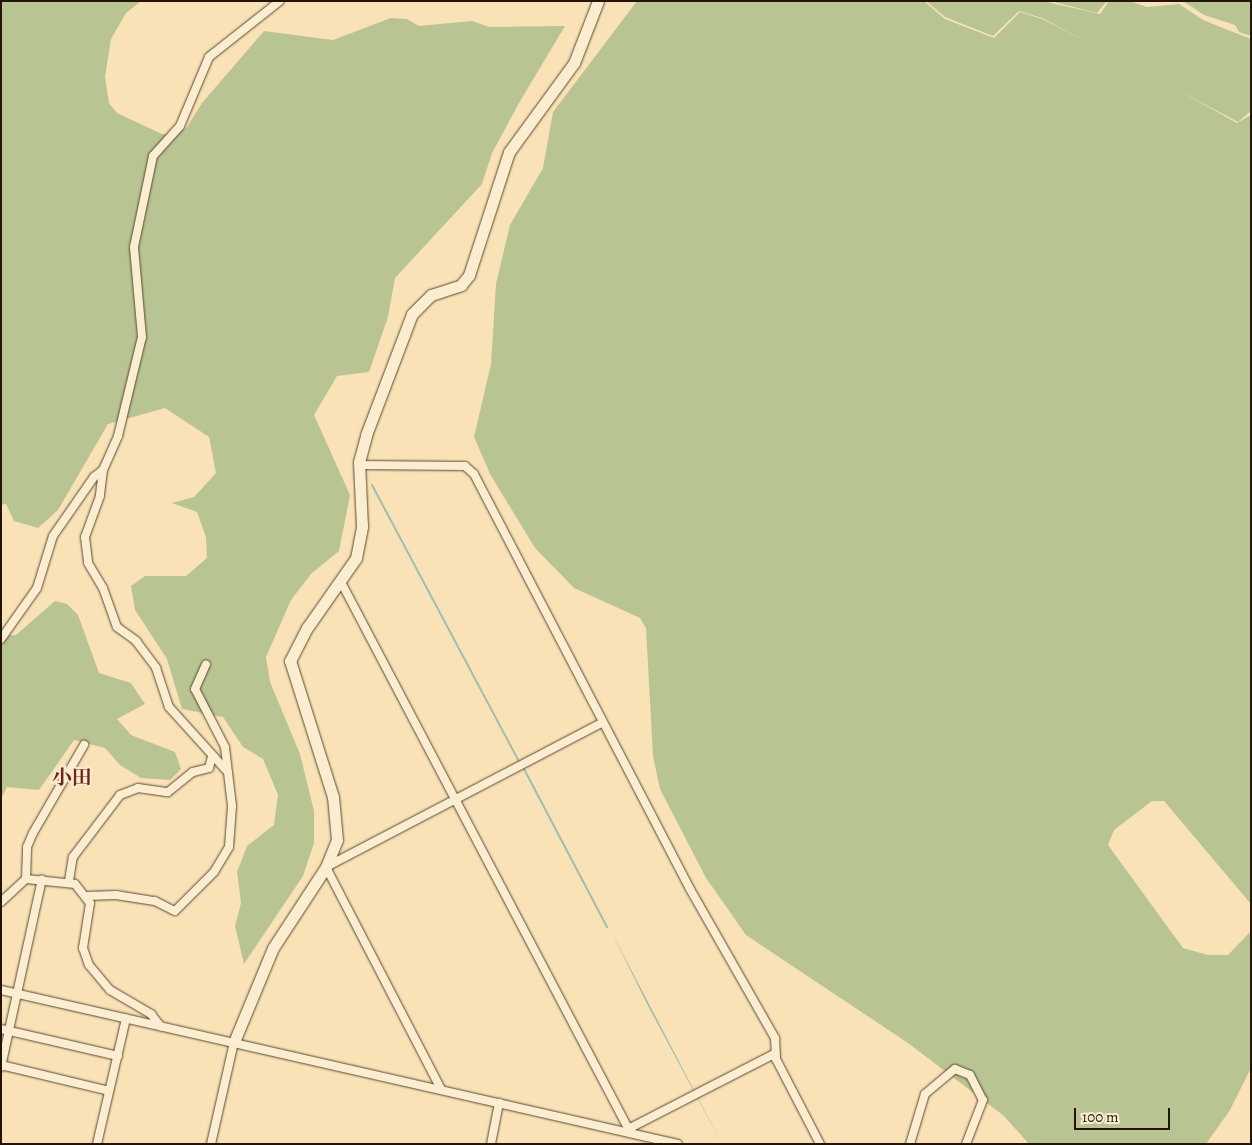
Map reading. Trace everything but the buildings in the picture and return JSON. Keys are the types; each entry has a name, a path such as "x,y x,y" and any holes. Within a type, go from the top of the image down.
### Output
{"street":[{"path":"226,770 169,707 156,668 147,654 113,628 86,553 87,526 100,496 103,470 118,436 142,337 134,247 153,156 180,126 209,57 280,1"},
{"path":"211,1144 234,1042 273,948 326,867 337,840 336,811 290,661 308,628 341,582 361,543 359,464 366,435 412,314 431,295 461,285 469,275 509,152 574,63 598,1"},
{"path":"359,464 465,466 474,474 601,723 775,1038 774,1054 820,1144"},
{"path":"2,634 37,588 53,536 94,477 103,470"},
{"path":"341,582 630,1132"},
{"path":"87,896 116,895 155,901 172,912 214,872 229,848 232,806 224,747 196,689 206,664"},
{"path":"326,867 601,723"},
{"path":"26,879 27,847 33,833 84,745"},
{"path":"70,881 73,857 120,795 138,788 168,792 193,772 209,768 212,756"},
{"path":"326,867 441,1090"},
{"path":"1,902 26,879 70,881 87,896 90,903 84,956 110,990 151,1014 161,1027"},
{"path":"42,879 1,1066 109,1090"},
{"path":"1,990 678,1144"},
{"path":"97,1144 126,1018"},
{"path":"1,1029 118,1056"},
{"path":"630,1132 632,1127 774,1054"},
{"path":"910,1144 925,1094 955,1069 970,1075 983,1100 966,1144"},
{"path":"491,1144 500,1103"}],"green space":[{"path":"1,1 141,1 126,13 111,39 105,77 109,103 117,113 162,134 177,134 187,127 202,103 264,31 333,40 391,18 407,19 419,26 472,21 489,27 565,26 519,103 492,153 482,184 395,278 388,317 369,372 337,376 314,415 350,495 339,551 311,574 291,600 266,657 270,682 300,754 314,811 314,843 303,876 244,964 235,926 241,903 237,872 247,846 274,825 278,795 263,759 243,747 223,717 182,709 167,659 135,610 131,586 145,576 186,576 207,558 206,537 197,512 172,503 194,497 216,473 209,437 165,408 108,424 58,510 38,528 14,521 6,504 1,505"},
{"path":"637,1 924,1 945,19 994,38 1020,12 1042,19 1126,61 1237,123 1251,115 1251,904 1164,801 1152,801 1114,830 1108,845 1183,948 1208,955 1228,955 1251,931 1251,1068 1230,1110 1206,1144 1029,1144 1004,1116 908,1043 746,935 706,878 660,789 653,756 646,628 640,618 574,588 535,548 490,474 474,437 491,364 496,284 510,225 543,168 553,112"},
{"path":"926,1 1047,2 1100,14 1109,1 1129,1 1147,7 1179,4 1203,20 1251,39 1251,111 1238,122 1042,18 1019,11 993,36 945,17"},
{"path":"1050,1 1107,1 1097,13"},
{"path":"1183,1 1251,1 1251,36 1239,32 1235,25 1204,15"},
{"path":"55,601 67,604 78,615 99,673 131,683 145,704 117,719 131,735 175,752 181,769 170,780 141,778 120,765 105,748 74,740 39,790 7,787 1,799 1,636 16,635"}],"shaded area":[{"path":"611,931 722,1144 647,1004"}],"waterway":[{"path":"372,485 520,763"},
{"path":"523,767 607,927"}],"district":[{"name":"小田","path":"72,777"}]}
